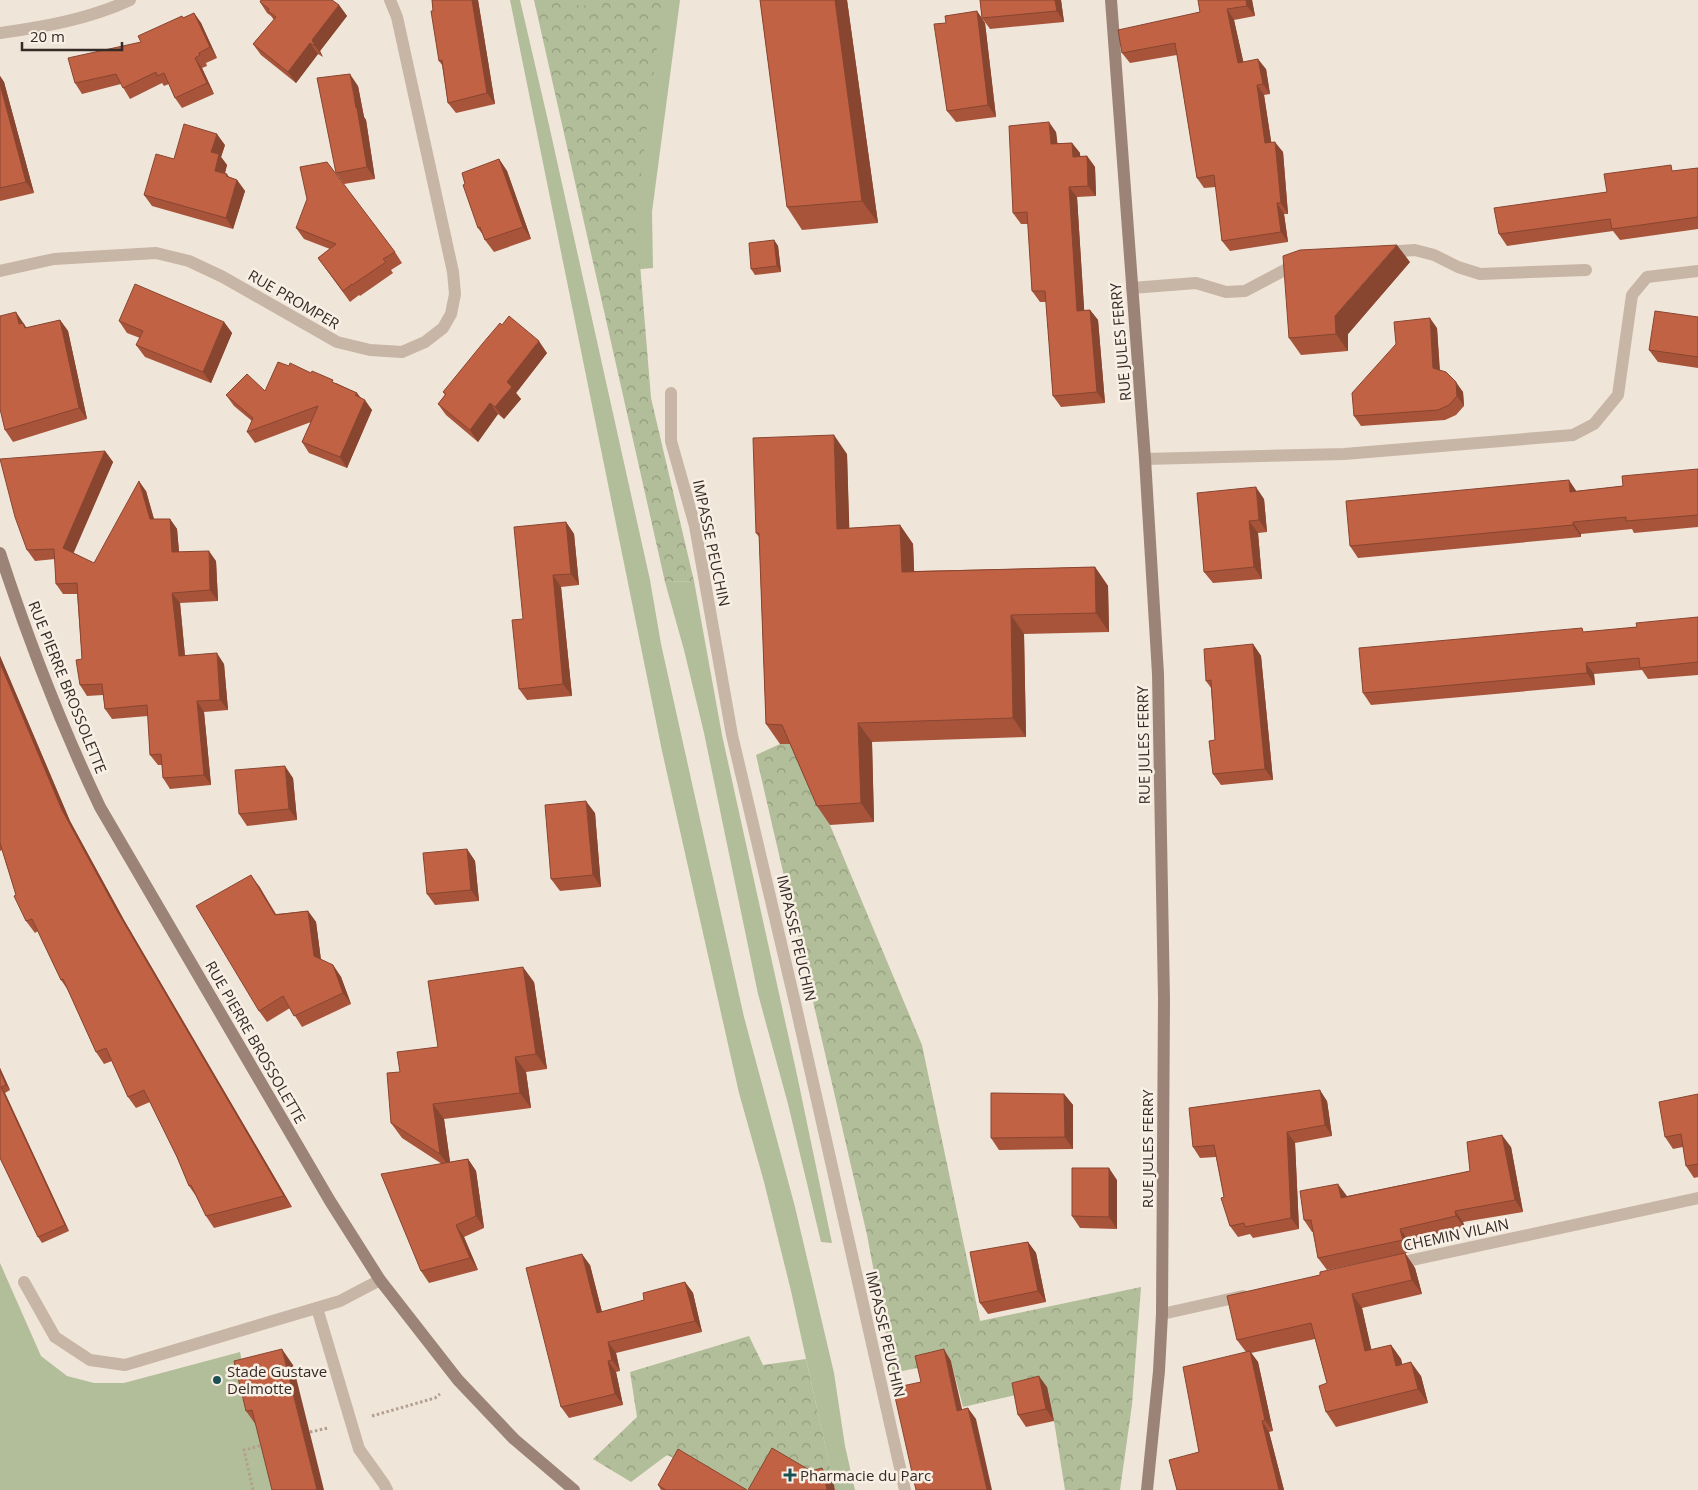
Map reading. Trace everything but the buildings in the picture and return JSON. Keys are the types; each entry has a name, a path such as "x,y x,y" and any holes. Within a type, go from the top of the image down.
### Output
{"street":[{"path":"0,33 38,28 106,11 130,0"},
{"name":"RUE PROMPER","path":"0,271 54,259 156,253 189,261 224,277 337,342 370,350 402,352 425,342 443,328 451,314 455,294 453,272 396,17 390,0"},
{"name":"RUE JULES FERRY","path":"1110,0 1146,459 1158,684 1164,999 1162,1314 1158,1380 1147,1490"},
{"path":"1370,254 1415,250 1434,254 1458,267 1480,274 1586,270"},
{"path":"1132,288 1196,283 1226,292 1246,291 1297,263 1312,259"},
{"path":"1146,459 1344,454 1573,435 1594,424 1618,395 1632,295 1647,277 1698,271"},
{"name":"IMPASSE PEUCHIN","path":"671,393 671,441 695,526 732,735 796,1007 905,1490"},
{"name":"RUE PIERRE BROSSOLETTE","path":"0,553 18,607 72,747 100,807 325,1193 380,1280 458,1380 514,1439 574,1490"},
{"name":"CHEMIN VILAIN","path":"1386,1265 1698,1198"},
{"path":"24,1282 55,1338 90,1360 125,1364 340,1301 380,1280"},
{"path":"1162,1314 1260,1293"},
{"path":"317,1308 359,1449 387,1490"}],"path":[{"path":"310,1432 435,1398 458,1380"},
{"path":"253,1490 244,1450 268,1444"}],"green space":[{"path":"510,0 520,0 549,125 744,1017 795,1207 834,1373 845,1446 855,1490 835,1490 791,1291 764,1182 739,1093 662,751"},
{"path":"534,0 573,0 574,5 598,6 599,0 666,0 659,31 636,215 651,398 694,581 665,582"},
{"path":"556,0 680,0 652,212 653,268 619,271"},
{"path":"694,581 722,735 832,1243 821,1242 788,1104 758,994 704,733 665,582"},
{"path":"780,744 795,744 922,1045 980,1321 1141,1287 1132,1405 1120,1490 1065,1490 1047,1388 963,1407 951,1361 893,1373 867,1235 756,755"},
{"name":"Stade Gustave Delmotte","path":"0,1263 41,1356 67,1376 94,1383 124,1383 240,1352 245,1376 324,1490 0,1490"},
{"path":"749,1336 763,1365 806,1359 834,1485 823,1488 730,1490 691,1466 667,1455 631,1482 593,1459 637,1417 630,1372"}],"place":[{"name":"Stade Gustave Delmotte","path":"217,1380"},
{"name":"Pharmacie du Parc","path":"790,1475"}]}
